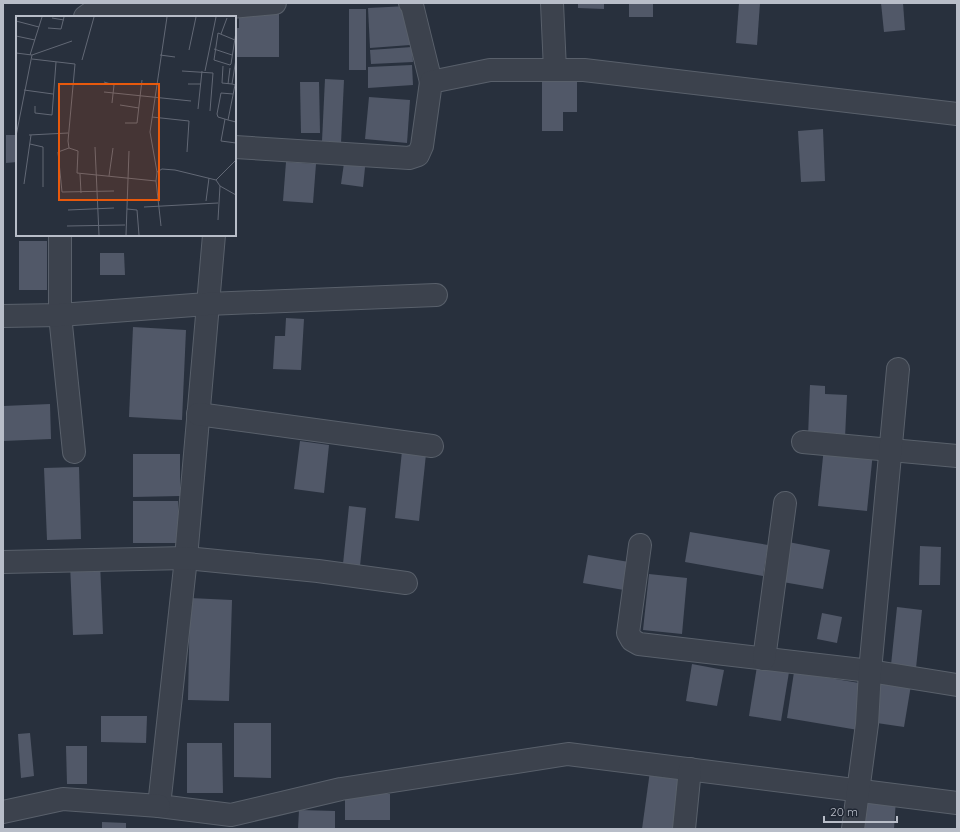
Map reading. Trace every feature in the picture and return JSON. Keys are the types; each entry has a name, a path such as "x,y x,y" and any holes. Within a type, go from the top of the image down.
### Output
{"street":[{"path":"86,16 92,12 119,10 188,11 275,3"},
{"path":"236,147 409,158 418,155 422,146 431,82 412,5 410,3"},
{"path":"552,3 554,70"},
{"path":"431,82 490,70 584,70 957,114"},
{"path":"60,236 60,315 74,452"},
{"path":"158,806 186,558 214,236"},
{"path":"3,316 60,315 207,304 436,295"},
{"path":"853,829 867,724 870,671 898,369"},
{"path":"198,414 432,446"},
{"path":"803,442 957,456"},
{"path":"764,658 785,503"},
{"path":"640,545 628,633 632,640 639,644 870,671 957,685"},
{"path":"3,562 186,558 318,571 406,583"},
{"path":"3,812 63,799 158,806 236,822 341,789 568,754 957,803"},
{"path":"684,829 690,769"}],"building":[{"path":"578,3 604,3 604,9 578,8"},
{"path":"629,3 653,3 653,17 629,17"},
{"path":"739,3 760,3 757,45 736,43"},
{"path":"881,3 903,3 905,30 884,32"},
{"path":"408,6 410,45 370,48 368,8"},
{"path":"349,9 366,9 366,70 349,70"},
{"path":"239,11 279,11 279,57 236,57 236,28 239,28"},
{"path":"412,47 413,62 371,64 370,50"},
{"path":"412,65 413,85 368,88 368,67"},
{"path":"325,79 344,80 341,143 322,141"},
{"path":"542,79 577,79 577,112 563,112 563,131 542,131"},
{"path":"300,82 319,82 320,133 301,133"},
{"path":"369,97 410,100 407,143 365,139"},
{"path":"823,129 825,181 801,182 798,131"},
{"path":"6,135 16,135 16,162 6,163"},
{"path":"345,156 366,158 363,187 341,184"},
{"path":"286,162 316,164 313,203 283,201"},
{"path":"19,241 47,241 47,290 19,290"},
{"path":"100,253 124,253 125,275 100,275"},
{"path":"286,318 304,319 301,370 273,369 275,336 285,336"},
{"path":"133,327 186,330 182,420 129,417"},
{"path":"810,385 825,386 825,394 847,395 845,438 808,437"},
{"path":"50,404 51,439 3,441 3,406"},
{"path":"300,441 329,445 324,493 294,489"},
{"path":"824,447 873,452 867,511 818,506"},
{"path":"402,451 426,454 419,521 395,518"},
{"path":"133,454 180,454 180,496 133,497"},
{"path":"79,467 81,539 47,540 44,468"},
{"path":"133,501 178,501 178,543 133,543"},
{"path":"349,506 366,508 360,566 343,564"},
{"path":"690,532 768,545 763,576 685,562"},
{"path":"783,541 830,550 823,589 777,581"},
{"path":"920,546 941,547 940,585 919,585"},
{"path":"588,555 629,562 624,590 583,583"},
{"path":"100,562 103,634 73,635 70,563"},
{"path":"649,574 687,578 682,634 643,630"},
{"path":"190,598 232,600 229,701 188,700"},
{"path":"897,607 922,610 916,668 891,665"},
{"path":"822,613 842,617 837,643 817,639"},
{"path":"758,660 790,666 781,721 749,716"},
{"path":"692,664 724,670 717,706 686,701"},
{"path":"794,672 865,684 858,730 787,718"},
{"path":"876,680 911,685 904,727 870,722"},
{"path":"101,716 147,716 146,743 101,742"},
{"path":"234,723 271,723 271,778 234,777"},
{"path":"30,733 34,776 21,778 18,734"},
{"path":"187,743 222,743 223,793 187,793"},
{"path":"66,746 87,746 87,784 67,784"},
{"path":"650,771 684,776 677,829 642,829"},
{"path":"345,794 390,794 390,820 345,820"},
{"path":"861,797 896,799 894,829 859,829"},
{"path":"299,810 335,811 335,829 298,829"},
{"path":"102,822 126,823 126,829 102,829"}]}
